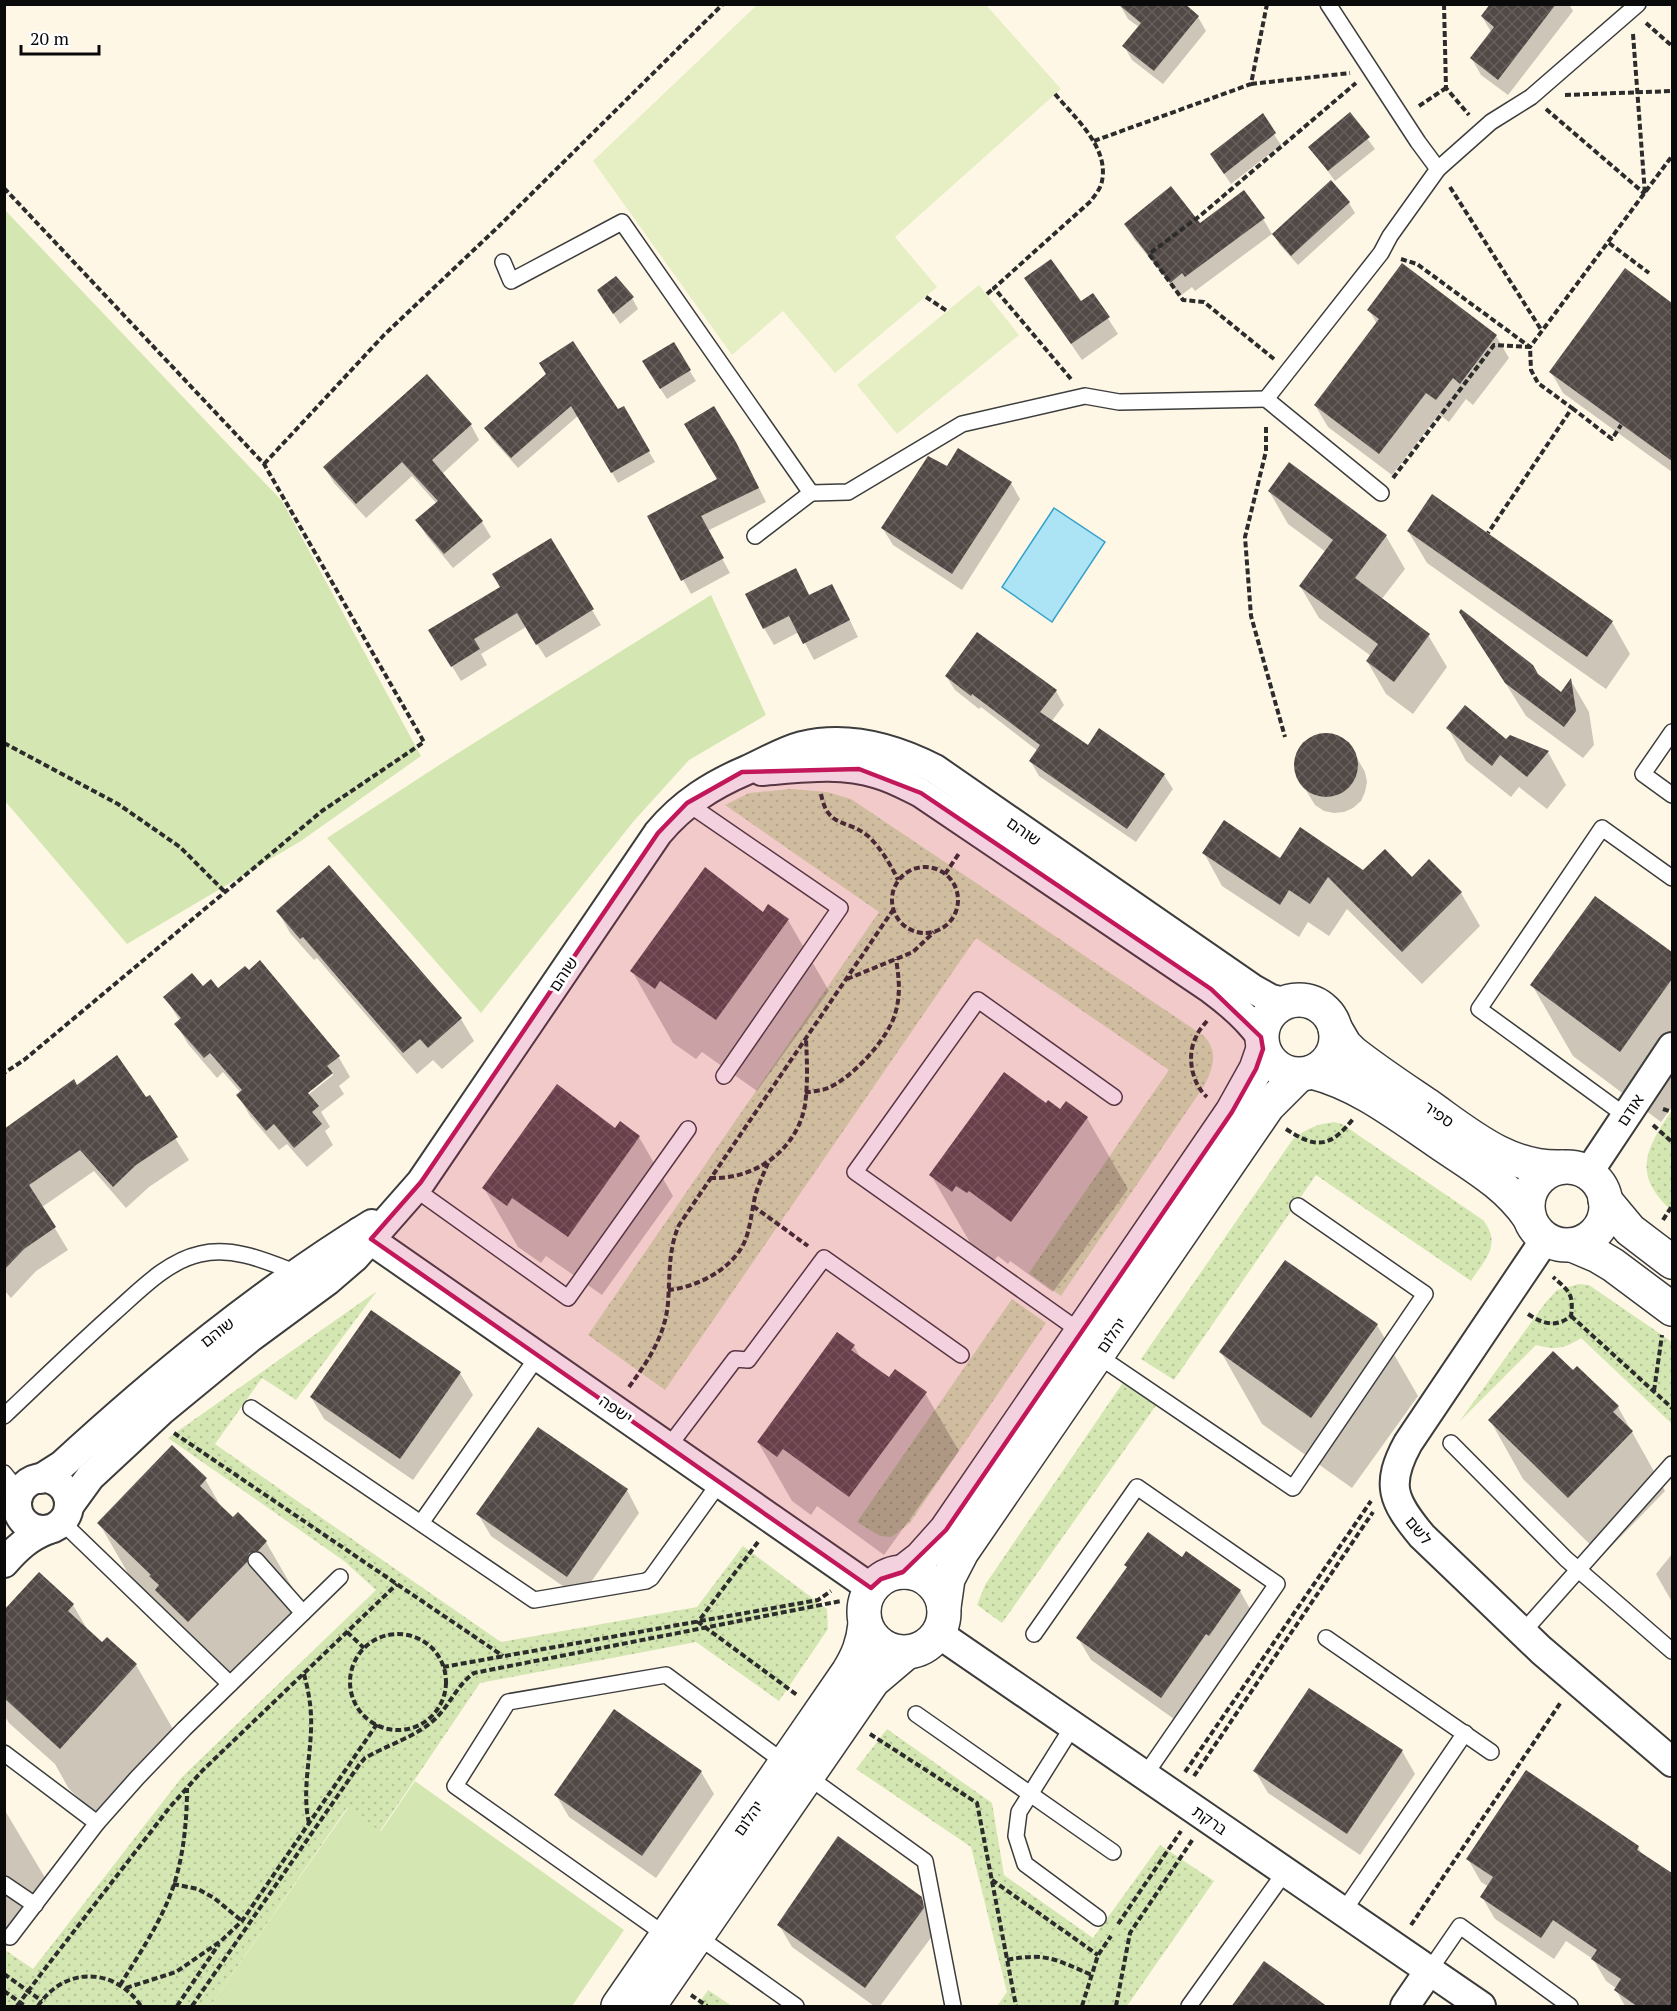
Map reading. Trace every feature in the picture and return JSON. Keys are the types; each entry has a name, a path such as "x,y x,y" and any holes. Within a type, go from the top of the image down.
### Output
{"street":[{"name":"שוהם","path":"17,1494 62,1465 186,1356 251,1305 297,1273 365,1235 410,1195 658,833 672,816 706,790 800,747 826,742 876,746 935,769 1253,989 1271,999 1284,1002"},
{"name":"שוהם","path":"742,772 835,766 880,774 921,793 1222,998 1252,1024 1262,1043"},
{"path":"1301,999 1313,1002 1331,1017 1335,1028 1334,1050 1329,1059 1306,1073 1288,1073 1277,1067 1268,1059 1262,1043 1263,1024 1269,1014 1284,1002 1301,999"},
{"name":"ספיר","path":"1335,1028 1345,1045 1359,1058 1484,1145 1525,1164 1574,1170"},
{"name":"יהלום","path":"941,1620 948,1579 953,1565 1229,1116 1256,1069 1262,1043"},
{"name":"אודם","path":"1574,1170 1626,1116 1672,1047"},
{"name":"יהלום","path":"903,1572 921,1558 946,1530 1279,1094 1306,1073"},
{"name":"ספיר","path":"1306,1073 1340,1080 1370,1097 1495,1181 1518,1200 1545,1239 1606,1261 1669,1307"},
{"path":"1574,1170 1602,1189 1605,1200 1604,1218 1594,1234 1584,1241 1545,1239 1528,1203 1534,1185 1548,1171 1574,1170"},
{"path":"1605,1200 1630,1230 1672,1262"},
{"name":"שוהם","path":"4,1563 18,1547 59,1519 90,1477 153,1419 251,1337 327,1281 355,1257 365,1235"},
{"name":"ישפה","path":"365,1235 863,1582"},
{"path":"1395,1473 1408,1443 1545,1239"},
{"name":"לשם","path":"1395,1473 1398,1499 1406,1517 1422,1536 1523,1632 1672,1762"},
{"path":"50,1479 59,1484 68,1496 59,1519 37,1529 21,1517 17,1494 50,1479"},
{"path":"903,1572 915,1573 926,1578 941,1596 941,1620 927,1647 906,1653 892,1652 871,1636 865,1624 863,1610 867,1596 863,1582 903,1572"},
{"name":"ברקת","path":"941,1620 1073,1726 1481,2007"},
{"name":"יהלום","path":"618,2007 682,1936 834,1715 859,1654 865,1624"},
{"name":"יהלום","path":"834,1715 906,1653"},
{"name":"יהלום","path":"649,2007 682,1936"},
{"path":"1405,2007 1429,1971"}],"lane":[{"path":"1328,4 1438,169"},
{"path":"1266,399 1381,253 1390,236 1438,169 1482,130 1531,97 1632,6"},
{"path":"503,262 511,281 622,222 811,493"},
{"path":"755,536 811,493 848,492 962,424 1085,396 1119,402 1266,399 1382,493"},
{"path":"1672,732 1643,774 1672,795"},
{"path":"687,803 840,908 724,1076"},
{"path":"1626,1116 1479,1009 1602,828 1672,878"},
{"path":"1114,1097 978,1000 855,1172 1089,1344 1293,1488 1425,1294 1298,1206"},
{"path":"410,1195 568,1298 688,1129"},
{"path":"4,1416 126,1303 184,1258 200,1254 231,1252 297,1273"},
{"path":"669,1446 735,1359 748,1360 824,1258 961,1355"},
{"path":"421,1523 538,1356"},
{"path":"251,1408 534,1600 646,1581 651,1578 720,1482"},
{"path":"1451,1443 1579,1571 1672,1651"},
{"path":"1523,1632 1672,1464"},
{"path":"1034,1634 1137,1487 1277,1584 1145,1775"},
{"path":"59,1519 230,1684"},
{"path":"256,1560 303,1613"},
{"path":"10,1937 97,1823 184,1729 340,1577"},
{"path":"1326,1638 1491,1752"},
{"path":"796,2007 682,1936 455,1786 508,1702 666,1675 925,1861 953,2007"},
{"path":"916,1714 1113,1852"},
{"path":"1073,1726 1019,1812 1016,1836 1025,1864 1098,1918"},
{"path":"1343,1912 1465,1733"},
{"path":"4,1753 97,1823"},
{"path":"1189,2007 1285,1872"},
{"path":"4,1884 35,1905"},
{"path":"1429,1971 1460,1926 1570,2007"}],"path":[{"path":"264,464 384,335 498,227 723,4"},
{"path":"1251,84 1267,4"},
{"path":"1444,4 1446,88 1482,130"},
{"path":"1632,6 1672,46"},
{"path":"1632,6 1645,195"},
{"path":"1094,141 1251,84 1371,70"},
{"path":"1288,371 1204,302 1183,300 1149,254 1201,215 1371,70"},
{"path":"1431,98 1446,88"},
{"path":"1531,97 1672,90"},
{"path":"987,294 1091,201 1102,183 1104,166 1094,141 1055,94"},
{"path":"1531,97 1645,195"},
{"path":"1621,425 1612,439 1538,383 1530,370 1530,347 1672,156"},
{"path":"1438,169 1542,331"},
{"path":"4,188 264,464 424,741 322,811 24,1060 4,1073"},
{"path":"1609,243 1649,273"},
{"path":"1417,264 1530,347"},
{"path":"994,288 1085,396"},
{"path":"926,297 947,311"},
{"path":"1382,493 1494,345 1530,347"},
{"path":"1266,399 1266,451 1245,537 1251,616 1285,737"},
{"path":"1488,533 1572,408"},
{"path":"4,742 118,804 180,847 225,892"},
{"path":"814,767 822,803 827,813 833,820 850,825 868,837 892,867 898,879"},
{"path":"846,979 913,952 946,925 954,915 958,902 954,884 945,874 927,867 908,871 898,879 892,891 893,910 899,921 910,930 922,933 935,932"},
{"path":"613,1407 649,1359 659,1341 665,1320 674,1236 688,1210 893,910"},
{"path":"805,1093 828,1088 848,1075 887,1032 895,1014 900,984 896,959"},
{"path":"1222,998 1196,1037 1192,1047 1191,1063 1198,1090 1229,1116"},
{"path":"709,1178 724,1178 756,1169 769,1162 784,1149 796,1130 804,1106 806,1038"},
{"path":"1263,1114 1304,1141 1326,1142 1349,1123 1370,1097"},
{"path":"668,1290 685,1288 701,1282 729,1261 741,1247 750,1224 756,1192 769,1162"},
{"path":"753,1206 824,1258"},
{"path":"1504,1300 1534,1319 1548,1323 1562,1323 1571,1316 1573,1304 1570,1292 1545,1239"},
{"path":"1654,1391 1669,1307"},
{"path":"1571,1316 1672,1408"},
{"path":"153,1419 504,1656"},
{"path":"1082,2007 1098,1955 1188,1805 1395,1473"},
{"path":"1116,2007 1130,1933 1188,1805 1395,1473"},
{"path":"698,1622 775,1520"},
{"path":"443,1667 818,1600 863,1582"},
{"path":"19,2005 170,1807 203,1770 397,1584"},
{"path":"698,1622 834,1715 977,1803 1016,2007"},
{"path":"346,1632 364,1648"},
{"path":"392,1634 410,1635 434,1651 443,1667 446,1685 444,1694 429,1718 404,1729 394,1729 368,1719 356,1705 350,1687 351,1669 364,1648 374,1640 392,1634"},
{"path":"304,1673 310,1697 311,1729 305,1806 309,1823"},
{"path":"1396,1948 1576,1679"},
{"path":"126,1988 176,1972 221,1941 242,1921 376,1724"},
{"path":"120,1985 151,1936 167,1903 179,1866 187,1809 187,1788"},
{"path":"992,1880 1098,1955"},
{"path":"173,1884 206,1893 242,1921"},
{"path":"177,2007 221,1941"},
{"path":"1007,1960 1028,1956 1049,1956 1092,1975"},
{"path":"4,1974 42,2001"},
{"path":"38,2007 51,1990 61,1983 82,1976 105,1978 126,1988 141,2007"},
{"path":"4,1991 19,2005 26,2007"}],"highlighted area":[{"path":"859,769 921,793 1211,989 1261,1037 1263,1049 1256,1069 1232,1112 946,1530 903,1572 881,1579 871,1588 371,1239 421,1182 658,833 687,803 742,772"}],"green space":[{"path":"757,5 986,5 1061,89 895,237 937,287 835,373 783,311 732,355 593,161"},
{"path":"4,209 282,501 421,756 301,841 127,944 5,801"},
{"path":"979,285 1019,335 897,434 857,385"},
{"path":"711,595 766,715 689,760 633,822 481,1013 327,838 450,758"},
{"path":"791,789 827,792 851,799 1204,1036 1212,1048 1212,1067 1204,1086 1061,1296 1029,1273 1169,1070 976,938 665,1390 588,1335 879,912 725,805 749,793"},
{"path":"1672,1110 1672,1211 1659,1198 1651,1185 1647,1173 1647,1161 1655,1137"},
{"path":"1334,1122 1342,1124 1483,1220 1489,1229 1492,1244 1471,1281 1316,1175 1174,1380 1141,1359 1293,1139 1302,1132"},
{"path":"1579,1284 1589,1285 1672,1342 1672,1424 1581,1338 1560,1348 1536,1345 1459,1422 1546,1302 1557,1290"},
{"path":"377,1291 296,1400 262,1378 215,1444 501,1642 697,1607 743,1546 827,1609 828,1629 779,1701 696,1642 480,1683 380,1831 347,1808 210,2006 5,2006 5,1950 33,1969 182,1777 376,1590 344,1561 168,1438"},
{"path":"1012,1299 1046,1323 910,1523 891,1537 880,1536 857,1522"},
{"path":"1124,1381 1157,1404 1002,1623 977,1605 985,1585"},
{"path":"887,1729 992,1803 1004,1875 1093,1938 1160,1845 1214,1881 1127,2006 997,2006 1007,1992 971,1847 856,1769"},
{"path":"415,1781 624,1930 572,2006 210,2006 348,1808 381,1831"},
{"path":"708,1990 732,2006 697,2006"}],"water":[{"path":"1054,508 1105,542 1052,622 1002,587"}],"building":[{"path":"1118,4 1185,4 1199,16 1154,71 1122,46 1141,23"},
{"path":"1490,4 1556,4 1498,80 1470,58 1494,27 1481,16"},
{"path":"1350,112 1370,137 1328,171 1308,147"},
{"path":"1263,113 1276,133 1224,174 1210,154"},
{"path":"1331,180 1350,202 1291,256 1272,234"},
{"path":"1171,186 1200,223 1244,190 1265,218 1185,277 1182,273 1170,283 1124,224"},
{"path":"1051,259 1081,301 1093,293 1110,317 1071,344 1024,278"},
{"path":"1402,263 1497,335 1460,384 1453,378 1436,400 1426,393 1379,454 1314,405 1379,319 1367,310"},
{"path":"1625,268 1672,303 1672,461 1549,372"},
{"path":"616,276 634,297 613,314 597,290"},
{"path":"573,341 618,409 624,406 650,451 611,473 571,406 511,458 484,428 546,374 539,363"},
{"path":"674,342 691,370 660,389 642,361"},
{"path":"427,374 472,424 432,460 483,521 444,554 415,520 438,501 402,462 356,504 323,467"},
{"path":"714,406 736,442 759,488 701,516 724,558 681,581 647,516 717,479 684,424"},
{"path":"958,448 1012,482 952,574 881,528 928,456 947,466"},
{"path":"1289,462 1387,535 1355,578 1430,634 1394,682 1366,661 1378,644 1299,586 1333,540 1268,491"},
{"path":"1432,494 1613,621 1587,657 1407,531"},
{"path":"551,538 594,609 536,645 517,613 474,639 480,649 451,667 428,630 500,587 492,574"},
{"path":"796,568 809,595 832,584 850,620 803,644 789,616 763,629 745,594"},
{"path":"1461,609 1533,665 1538,674 1561,692 1571,678 1576,711 1564,727 1505,683 1459,612"},
{"path":"977,632 1057,690 1040,712 1088,745 1099,728 1165,774 1127,829 1029,761 1040,745 945,676"},
{"path":"1465,705 1506,739 1510,735 1549,751 1527,777 1500,755 1492,766 1446,728"},
{"path":"1326,733 1338,735 1349,742 1356,753 1358,765 1356,777 1349,788 1338,795 1326,797 1314,795 1303,788 1296,777 1294,765 1296,753 1303,742 1314,735"},
{"path":"1224,820 1280,858 1300,827 1363,870 1385,849 1412,877 1429,859 1462,892 1402,952 1328,877 1310,904 1289,890 1280,905 1202,853"},
{"path":"329,865 462,1018 428,1048 420,1039 403,1053 303,937 300,939 276,911"},
{"path":"705,867 763,912 768,904 789,919 716,1020 660,981 655,989 630,971"},
{"path":"1595,896 1672,952 1672,979 1620,1052 1530,985"},
{"path":"260,960 340,1056 327,1066 333,1073 308,1093 319,1106 312,1112 322,1124 294,1148 274,1124 266,1131 236,1095 242,1090 210,1053 204,1058 174,1024 181,1018 163,997 192,973 203,986 211,979 218,988 245,966 249,970"},
{"path":"117,1055 146,1097 150,1095 178,1137 136,1165 113,1187 80,1150 29,1185 56,1227 24,1249 4,1270 4,1129 74,1079 77,1085"},
{"path":"1004,1072 1046,1103 1048,1100 1060,1109 1066,1101 1088,1117 1011,1222 969,1191 967,1193 956,1186 952,1192 929,1175"},
{"path":"557,1084 615,1128 620,1121 640,1136 568,1237 512,1198 507,1206 482,1188"},
{"path":"1285,1260 1378,1324 1311,1418 1219,1352"},
{"path":"371,1310 461,1372 400,1459 310,1397"},
{"path":"837,1332 855,1345 851,1350 889,1377 895,1369 927,1392 849,1497 783,1449 777,1457 757,1442"},
{"path":"1553,1351 1573,1370 1577,1366 1619,1406 1613,1412 1633,1431 1568,1498 1488,1420"},
{"path":"538,1427 628,1489 567,1577 476,1514"},
{"path":"172,1445 207,1478 200,1486 233,1517 238,1512 267,1541 258,1551 249,1553 247,1562 188,1622 155,1590 159,1585 149,1576 151,1575 97,1523"},
{"path":"1148,1532 1182,1557 1186,1551 1241,1590 1209,1636 1206,1634 1161,1698 1076,1638 1127,1567 1124,1565"},
{"path":"39,1572 74,1604 68,1611 102,1642 107,1637 137,1664 60,1749 4,1698 4,1610"},
{"path":"1309,1688 1403,1750 1347,1834 1253,1771"},
{"path":"614,1709 702,1771 642,1856 554,1795"},
{"path":"1526,1770 1639,1846 1637,1850 1672,1873 1672,2007 1638,2007 1614,1990 1621,1979 1591,1959 1597,1950 1553,1920 1541,1938 1480,1897 1493,1877 1466,1859"},
{"path":"838,1836 922,1897 924,1908 865,1988 777,1925"},
{"path":"1264,1961 1328,2007 1231,2007"}]}
